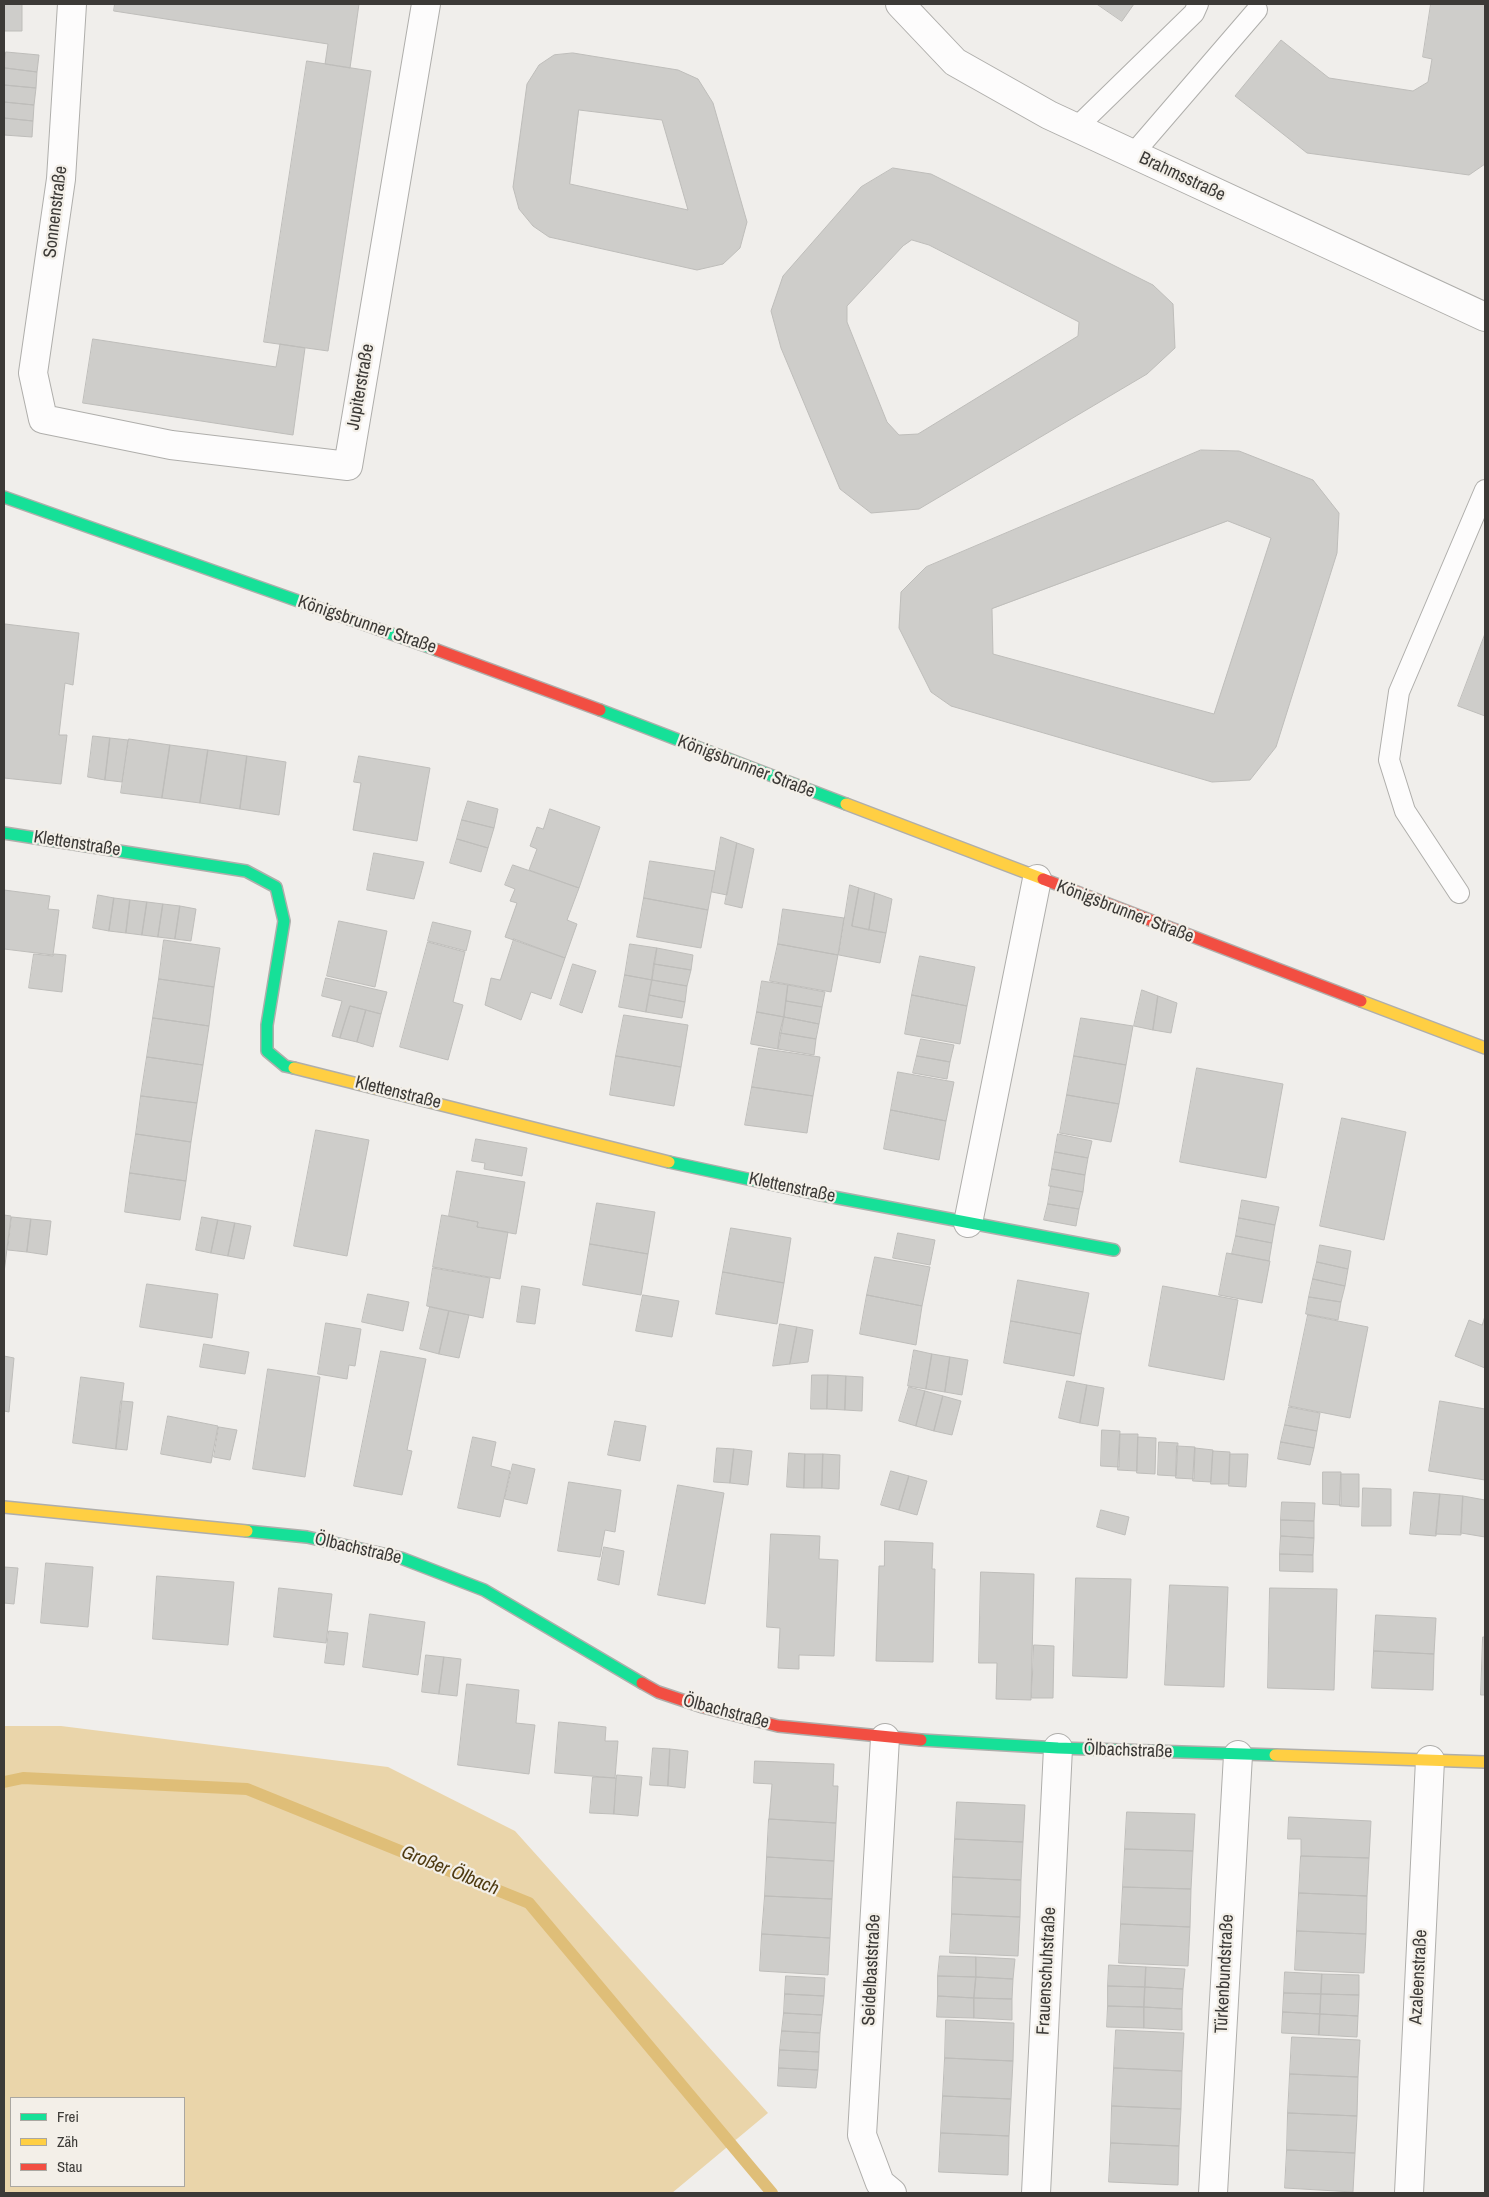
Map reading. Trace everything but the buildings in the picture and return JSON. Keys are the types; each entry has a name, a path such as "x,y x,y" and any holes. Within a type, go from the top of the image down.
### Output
{"street":[{"name":"Sonnenstraße","path":"43,419 33,373 61,179 72,4"},
{"name":"Jupiterstraße","path":"43,419 171,445 348,466 426,4"},
{"name":"Brahmsstraße","path":"900,4 956,62 1049,115 1485,317"},
{"name":"Königsbrunner Straße","path":"4,497 500,672 1485,1048"},
{"name":"Klettenstraße","path":"4,834 246,871 276,887 284,921 267,1025 267,1051 285,1066 681,1165 817,1194 1114,1250"},
{"path":"968,1222 1037,878"},
{"name":"Ölbachstraße","path":"4,1507 307,1537 401,1558 484,1590 590,1654 658,1692 703,1707 778,1726 885,1738 1058,1748 1485,1762"},
{"name":"Seidelbaststraße","path":"885,1738 862,2135 880,2183 892,2193"},
{"name":"Frauenschuhstraße","path":"1036,2193 1058,1748"},
{"name":"Türkenbundstraße","path":"1213,2193 1238,1755"},
{"name":"Azaleenstraße","path":"1409,2193 1430,1760"}],"lane":[{"path":"1076,128 1194,13 1198,4"},
{"path":"1133,154 1257,10"},
{"path":"1459,892 1405,811 1388,760 1399,692 1485,490"}],"shaded area":[{"path":"4,1726 61,1726 388,1767 515,1831 768,2113 672,2193 4,2193"}],"waterway":[{"name":"Großer Ölbach","path":"4,1782 23,1778 247,1789 529,1903 772,2193"}],"traffic: fast":[{"path":"4,497 437,650"},
{"path":"600,710 846,804"},
{"path":"4,833 246,871 276,887 284,921 267,1025 267,1051 285,1066 294,1068"},
{"path":"669,1162 817,1194 1114,1250"},
{"path":"247,1531 307,1537 401,1558 484,1590 642,1683"},
{"path":"921,1740 1058,1748 1275,1755"}],"traffic: slow":[{"path":"846,804 1043,879"},
{"path":"1361,1001 1485,1048"},
{"path":"294,1068 669,1162"},
{"path":"4,1507 247,1531"},
{"path":"1275,1755 1485,1762"}],"traffic: jam":[{"path":"437,650 600,710"},
{"path":"1043,879 1361,1001"},
{"path":"642,1683 658,1692 703,1707 778,1726 921,1740"}]}
